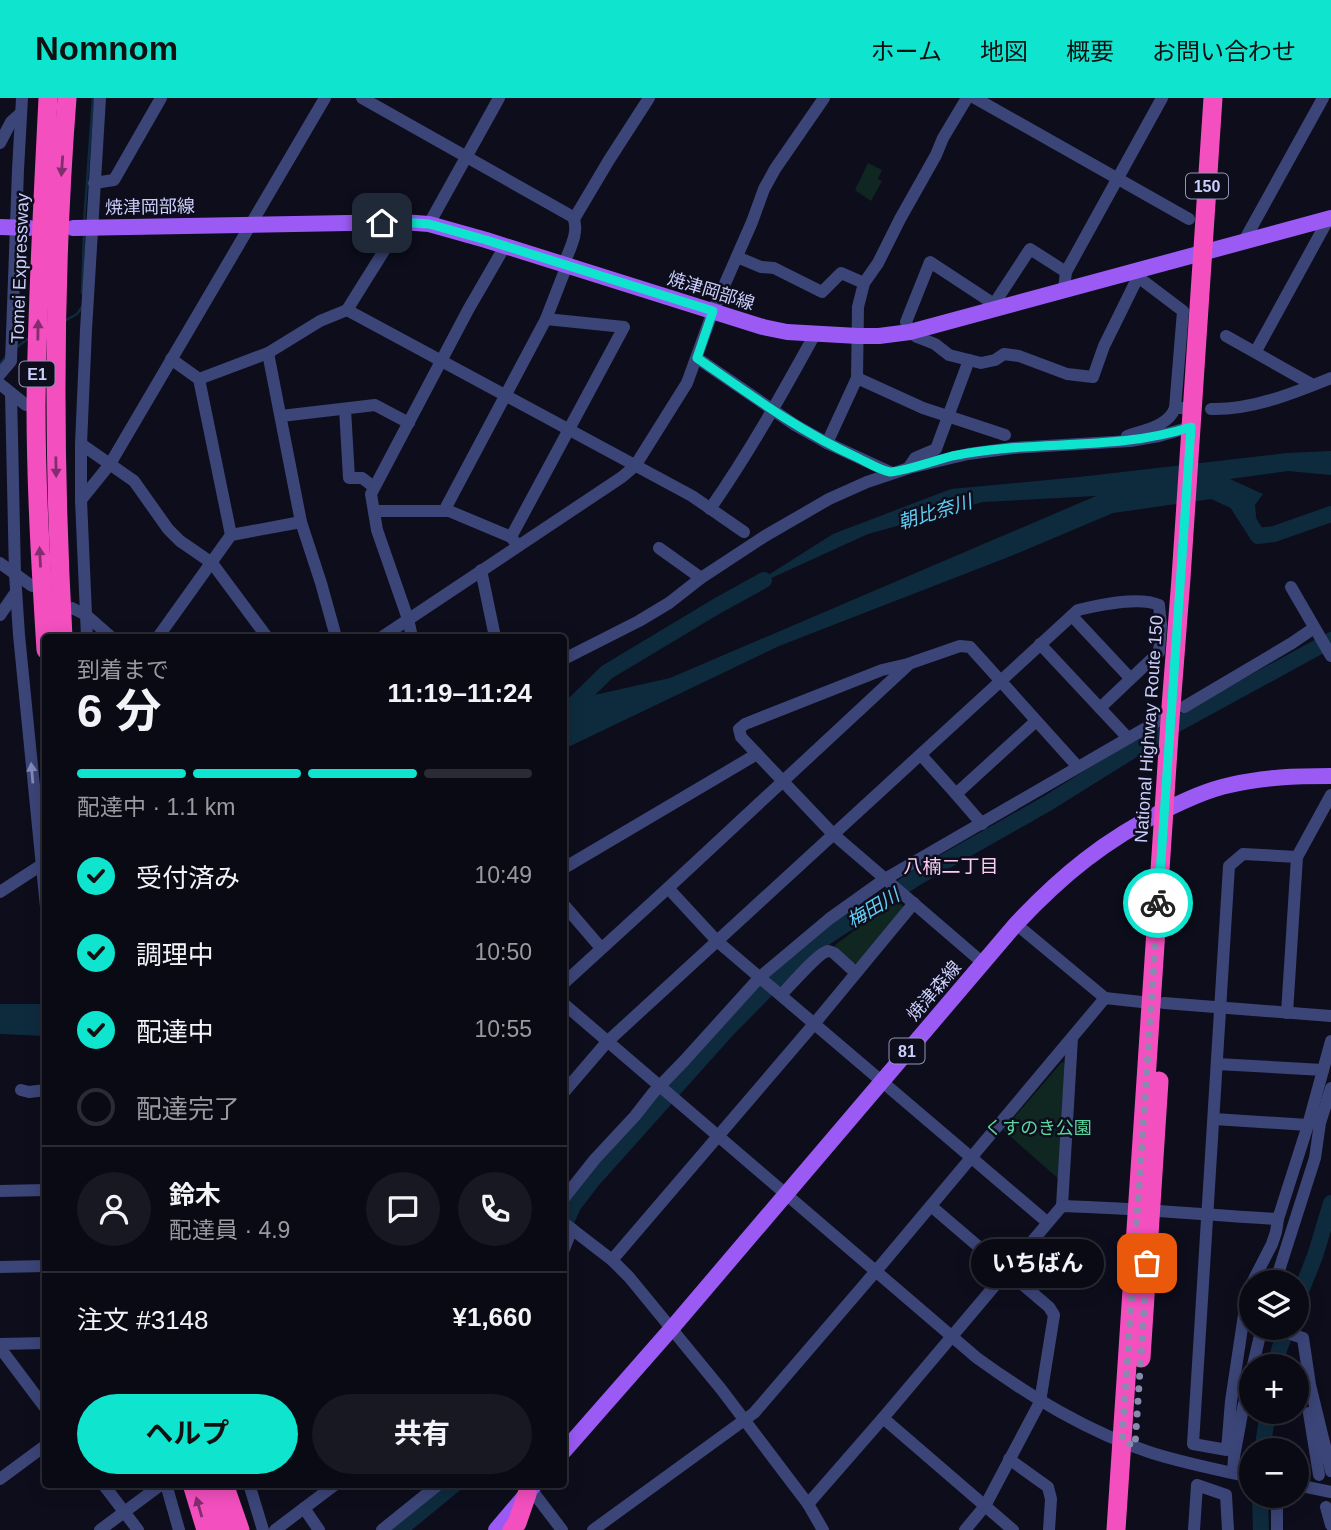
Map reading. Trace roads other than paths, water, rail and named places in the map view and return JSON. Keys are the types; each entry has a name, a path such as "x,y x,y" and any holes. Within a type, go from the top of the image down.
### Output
{"highway":[{"name":"Tomei Expressway","path":"45,634 36,405 48,98"},
{"name":"Tomei Expressway","path":"63,634 57,526 56,365 58,242 66,98"},
{"name":"National Highway Route 150","path":"1209,251 1213,98"},
{"name":"National Highway Route 150","path":"1129,1530 1129,1444 1194,435 1224,98"},
{"name":"National Highway Route 150","path":"1116,1530 1129,1444"},
{"path":"193,1488 206,1530"},
{"path":"212,1488 225,1530"},
{"path":"225,1488 240,1530"},
{"path":"512,1530 530,1488"}],"main road":[{"name":"焼津岡部線","path":"73,228 402,222 429,224 776,330 858,336 896,335 995,306 1137,274 1330,218"},
{"name":"焼津森線","path":"567,1448 1043,895 1088,856 1147,819 1202,793 1253,780 1331,776"},
{"path":"496,1530 530,1488"}],"street":[{"path":"0,374 11,360 22,98"},
{"path":"88,634 77,437 100,98"},
{"path":"94,183 114,180 161,98"},
{"path":"81,500 110,464 325,98"},
{"path":"362,98 573,217 576,223 575,235 546,319 444,511"},
{"path":"429,224 499,98"},
{"path":"574,219 649,98"},
{"path":"386,634 481,570 515,541 622,477 635,466 687,383 713,311 764,189 824,98"},
{"path":"827,443 857,378 858,307 864,283 878,263 943,138 967,98"},
{"path":"975,98 996,103 1117,179 1189,219"},
{"path":"1064,289 1066,272 1162,98"},
{"path":"1244,241 1323,98"},
{"path":"0,143 11,122 21,113"},
{"path":"1255,351 1330,218"},
{"path":"199,379 268,353 320,321 347,310 402,222"},
{"path":"411,634 377,530 371,494 505,246"},
{"path":"1066,272 1030,249 995,306 930,262 906,322 917,337 935,344 950,355 981,363 1004,355 1019,356 1067,374 1093,377 1137,274 1183,311 1179,408 1166,421 1114,442"},
{"path":"737,257 761,267 774,268 822,292 841,273 864,283"},
{"path":"347,310 692,496 744,532"},
{"path":"515,541 568,430 624,327 546,319"},
{"path":"710,509 740,467 815,334"},
{"path":"1226,336 1313,385"},
{"path":"268,353 301,522 335,634"},
{"path":"697,358 773,411 827,443 892,473"},
{"path":"171,359 199,379 231,535"},
{"path":"909,468 915,458 936,449 968,360"},
{"path":"857,378 923,408 1005,435"},
{"path":"1211,408 1234,408 1331,378"},
{"path":"5,388 26,405"},
{"path":"5,388 19,635 42,854"},
{"path":"281,416 375,405 409,423"},
{"path":"345,409 349,478 362,478 374,487"},
{"path":"567,657 653,613 701,578 792,520 839,495 892,473 968,453 1194,435"},
{"path":"77,437 134,481 168,529 180,541 212,563 265,634"},
{"path":"374,511 449,511 515,541"},
{"path":"160,634 231,535 301,522"},
{"path":"659,548 701,578"},
{"path":"0,563 32,586"},
{"path":"481,570 494,634"},
{"path":"1291,587 1330,654"},
{"path":"0,615 16,592"},
{"path":"567,1089 607,1042 1078,610 1128,601 1152,602 1158,605 1159,652 1100,708"},
{"path":"72,608 86,615 108,634"},
{"path":"1072,616 1130,678"},
{"path":"567,1194 660,1088 762,979 829,919 887,881 1128,738 1176,721 1314,628"},
{"path":"1041,644 1128,738"},
{"path":"983,963 832,834 741,737 739,729 745,724 882,670 960,646 970,647 1078,767"},
{"path":"567,980 908,664"},
{"path":"956,794 1036,721"},
{"path":"567,866 757,754"},
{"path":"921,755 982,824"},
{"path":"1287,1013 1297,857 1331,795"},
{"path":"1241,1340 1231,1401 1227,1450 1192,1444 1229,866 1243,855 1297,857"},
{"path":"0,892 42,864"},
{"path":"668,888 717,941 1047,1222"},
{"path":"612,1260 814,1024 912,902"},
{"path":"567,908 601,948"},
{"path":"1016,924 1105,998 1331,1016"},
{"path":"780,994 829,951 856,973"},
{"path":"593,1530 754,1413 1105,998"},
{"path":"567,1007 977,1358 1040,1402 1129,1444 1181,1462 1239,1474"},
{"path":"808,1504 1062,1206 1072,1038"},
{"path":"1259,1270 1276,1232 1331,1041"},
{"path":"1217,1064 1323,1070"},
{"path":"1279,1270 1315,1158 1320,1123 1331,1088"},
{"path":"21,1090 42,1090"},
{"path":"1214,1119 1308,1125"},
{"path":"0,1191 42,1190"},
{"path":"931,1206 1049,1307 1054,1315 1040,1402 985,1506 965,1530"},
{"path":"1062,1206 1278,1219"},
{"path":"569,1227 629,1276 721,1389 808,1504 824,1530"},
{"path":"0,1267 42,1266"},
{"path":"1240,1348 1251,1340"},
{"path":"1234,1473 1242,1408 1262,1340"},
{"path":"1303,1340 1325,1473"},
{"path":"2,1347 42,1343"},
{"path":"2,1347 42,1403"},
{"path":"883,1418 1013,1530"},
{"path":"0,1479 42,1448"},
{"path":"1009,1459 1048,1487 1051,1499 1049,1530"},
{"path":"1194,1530 1197,1485 1226,1495 1228,1530"},
{"path":"1309,1487 1331,1492"},
{"path":"106,1488 138,1530"},
{"path":"100,1530 158,1488"},
{"path":"165,1488 179,1530"},
{"path":"250,1488 263,1530"},
{"path":"275,1530 331,1488"},
{"path":"382,1530 434,1488"},
{"path":"530,1488 562,1530"},
{"path":"1326,1507 1331,1525"},
{"path":"304,1508 319,1530"},
{"path":"1277,1508 1277,1530"}],"water":[{"path":"1331,451 1331,475 1288,471 1230,479 1263,494 1255,505 1258,536 1244,514 1211,499 1113,513 1011,556 779,646 567,748 567,699 670,678 1096,496 983,502 868,534 743,591 833,534 951,489 1287,453"},
{"path":"0,1004 42,1004 42,1036 0,1034"}],"waterway":[{"path":"84,223 93,98"},
{"path":"82,293 84,233"},
{"path":"66,320 77,314 82,307"},
{"path":"17,347 29,338"},
{"path":"0,364 7,355"},
{"name":"朝比奈川","path":"1233,497 1258,536 1274,534 1331,514"},
{"name":"朝比奈川","path":"567,711 607,672 764,580"},
{"name":"梅田川","path":"567,1219 573,1206 592,1181 726,1031 779,977 826,937 916,878 1048,803 1157,735 1331,640"},
{"path":"1309,1271 1331,1203"},
{"path":"1278,1354 1283,1340"},
{"path":"1264,1438 1266,1424"},
{"name":"梅田川","path":"399,1530 450,1488"},
{"path":"1260,1508 1261,1530"}],"place":[{"name":"いちばん","path":"1147,1263"}],"district":[{"name":"八楠二丁目","path":"951,866"}],"park label":[{"name":"くすのき公園","path":"1038,1128"}]}
